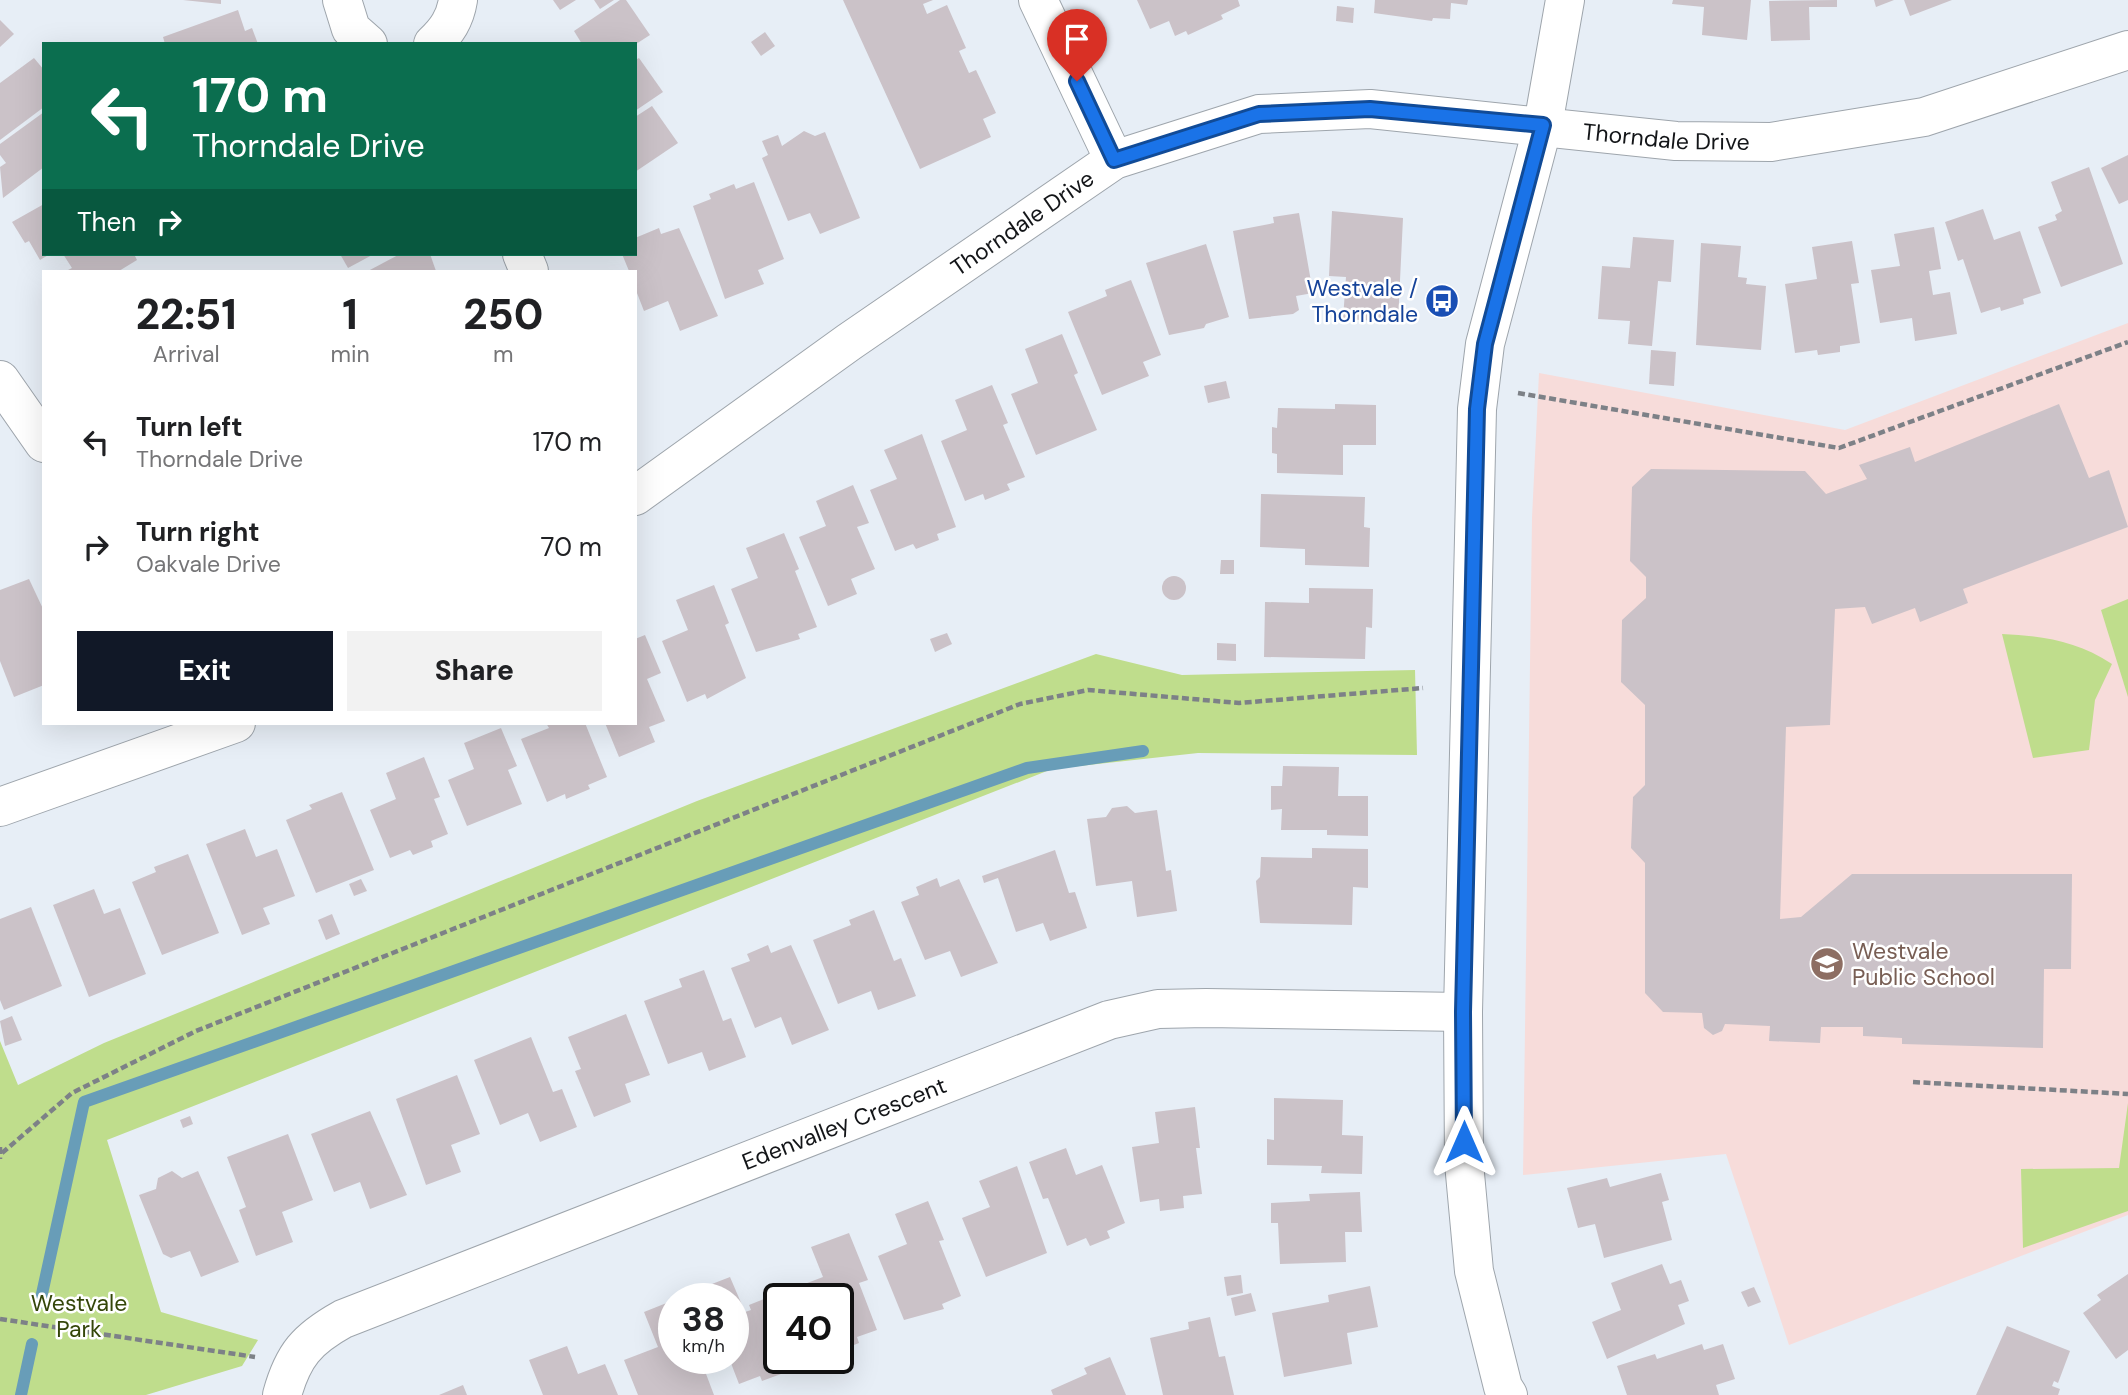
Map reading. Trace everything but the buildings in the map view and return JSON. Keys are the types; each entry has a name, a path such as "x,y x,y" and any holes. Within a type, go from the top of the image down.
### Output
{"street":[{"path":"342,0 351,29 366,42"},
{"path":"435,42 447,31 456,12 458,0"},
{"path":"1038,0 1114,160"},
{"path":"1499,1392 1474,1272 1464,1163 1463,1012 1479,387 1485,344 1543,125 1565,0"},
{"name":"Thorndale Drive","path":"638,486 1114,160 1259,114 1370,109 1676,141 1771,142 1924,117 2128,50"},
{"path":"0,380 42,440"},
{"path":"0,807 189,732 226,725"},
{"name":"Edenvalley Crescent","path":"286,1381 314,1335 343,1319 1109,1020 1158,1009 1463,1012"}],"path":[{"path":"1479,387 1839,448 2128,342"},
{"path":"1,1156 72,1093 197,1031 1020,704 1088,690 1239,703 1423,688"},
{"path":"1913,1082 2128,1094"},
{"path":"0,1147 1,1156"},
{"path":"0,1319 244,1353 286,1381"}],"shaded area":[{"name":"Westvale Public School","path":"2128,323 2128,1215 1789,1345 1726,1154 1523,1175 1532,518 1539,373 1845,430"}],"green space":[{"path":"2128,599 2128,697 2101,610"},
{"path":"2002,634 2059,641 2086,650 2112,664 2095,700 2089,750 2033,758"},
{"name":"Westvale Park","path":"1096,654 1182,675 1415,670 1417,755 1198,753 1052,769 107,1140 161,1312 258,1340 242,1366 146,1395 0,1395 0,1041 18,1085 104,1043 697,801"},
{"path":"2128,1103 2128,1211 2023,1248 2021,1169 2119,1168"}],"waterway":[{"path":"40,1303 84,1102 1027,768 1143,751"},
{"path":"21,1395 32,1344"}],"place":[{"name":"Westvale / Thorndale","path":"1442,301"},
{"name":"Westvale Public School","path":"1827,964"}],"route":[{"path":"1077,81 1114,160 1259,114 1370,109 1543,125 1485,344 1477,409 1463,1012 1464,1142"}]}
